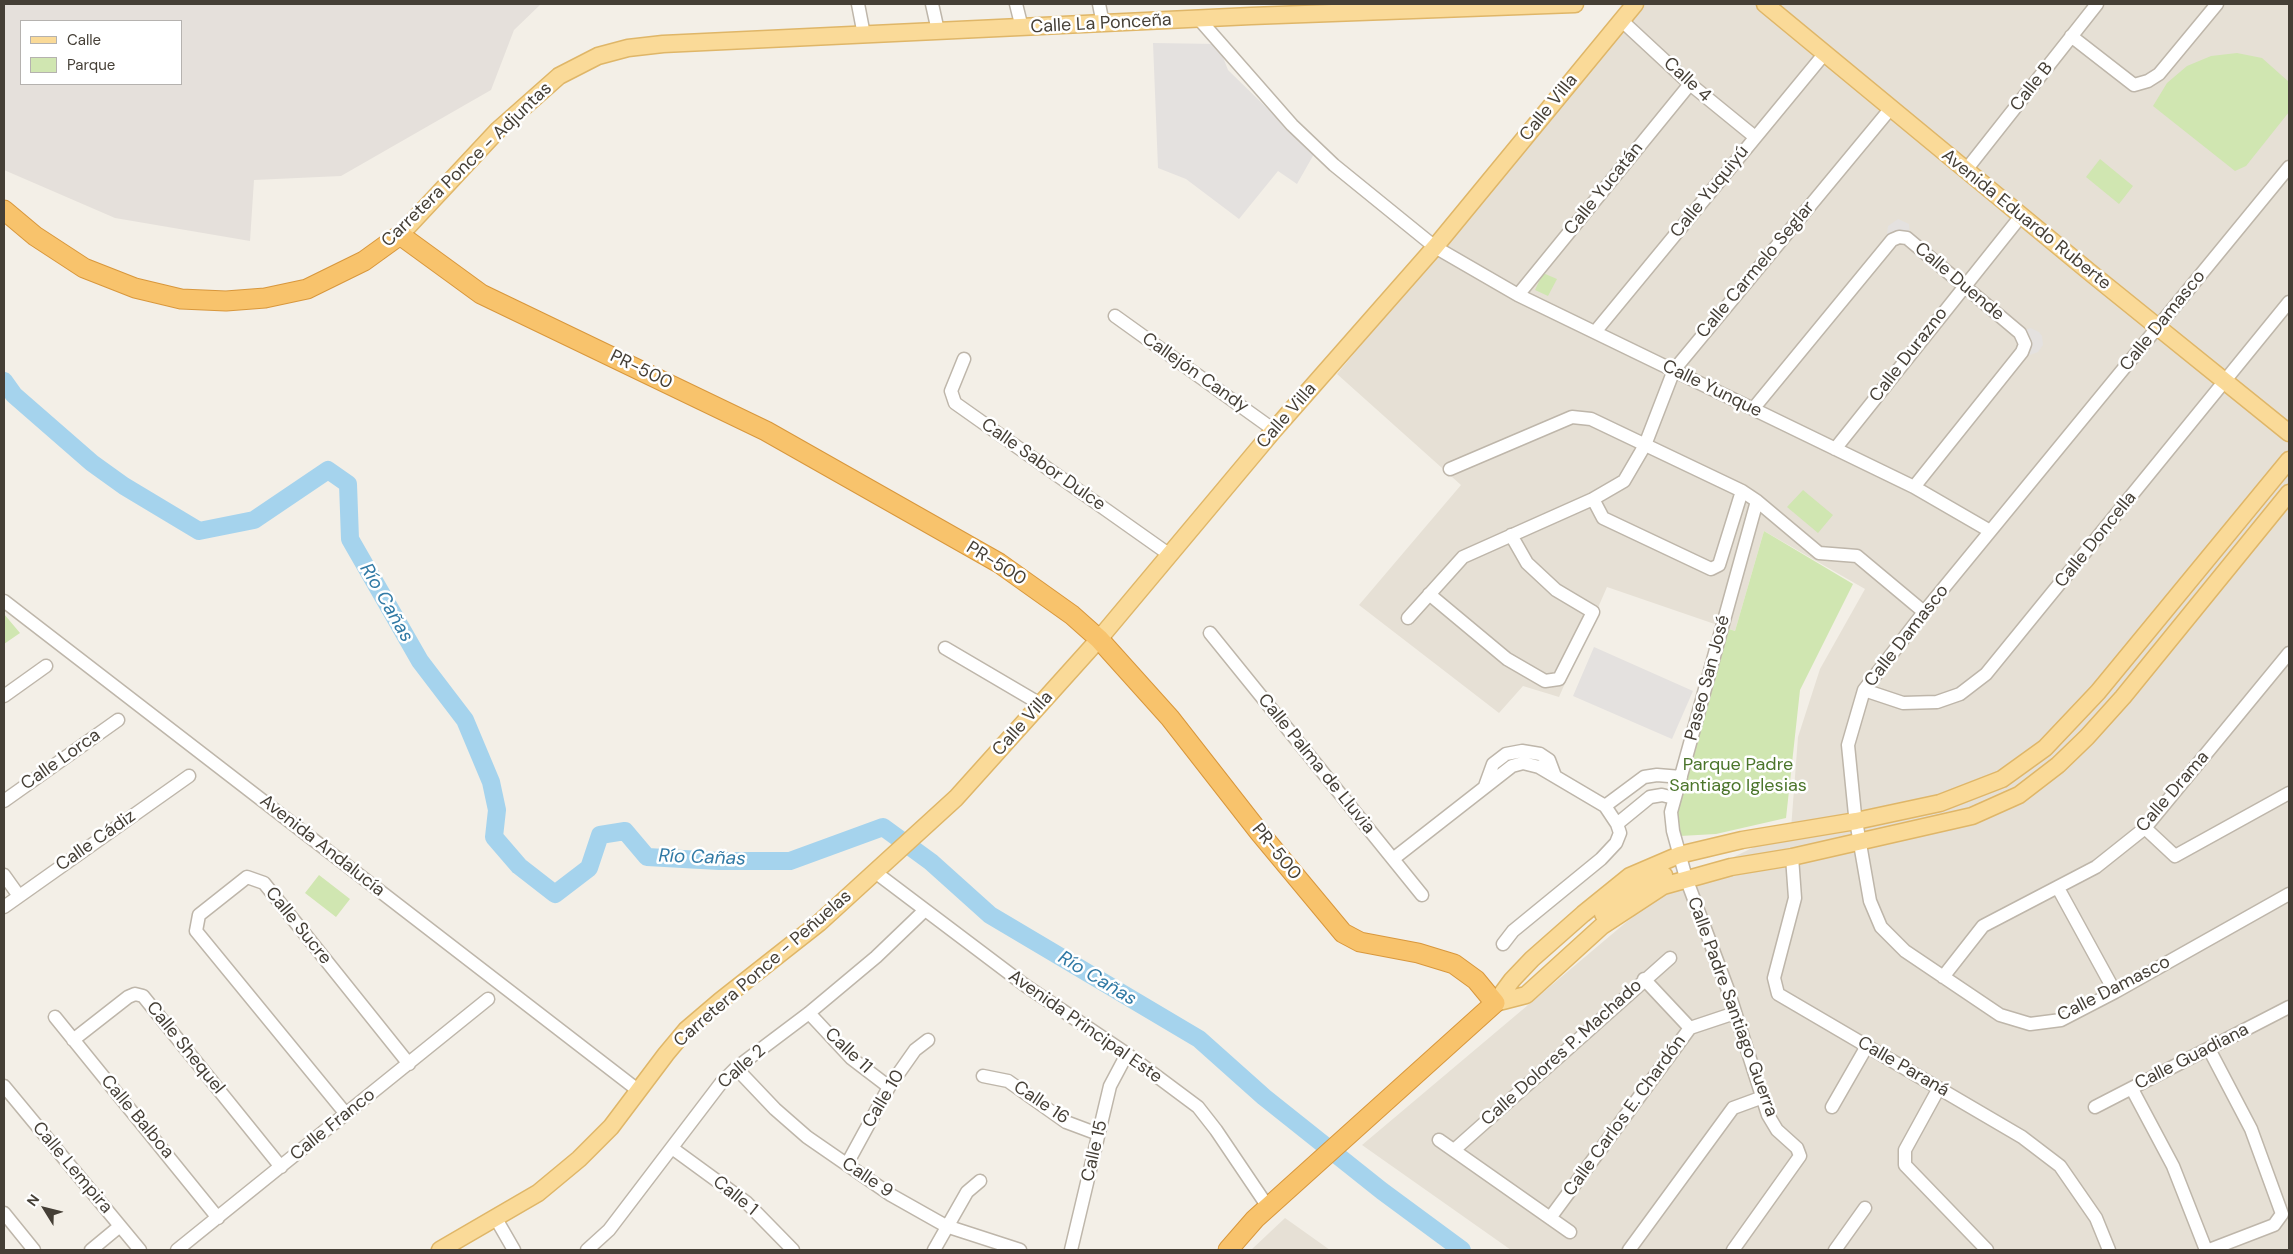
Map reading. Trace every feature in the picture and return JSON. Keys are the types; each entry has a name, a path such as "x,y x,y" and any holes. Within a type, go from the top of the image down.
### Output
{"highway":[{"name":"Carretera Ponce - Adjuntas","path":"4,210 35,236 84,268 135,288 181,299 226,301 265,298 307,288 364,262 400,235"},
{"name":"PR-500","path":"400,235 481,294 766,431 999,563 1072,615 1099,640 1170,718 1343,933 1360,942 1427,955 1454,964 1476,980 1495,1003"},
{"path":"1228,1250 1243,1231 1268,1207 1495,1003"}],"main road":[{"name":"Calle La Ponceña","path":"628,48 663,44 1199,19 1251,10 1575,4"},
{"name":"Calle Villa","path":"930,822 956,798 1099,640 1274,430 1434,247 1635,4"},
{"name":"Avenida Eduardo Ruberte","path":"1765,4 2021,216 2289,433"},
{"name":"Carretera Ponce - Adjuntas","path":"400,235 498,130 559,76 598,56 628,48"},
{"path":"1495,1003 1526,995 1568,956 1589,927 1609,909 1640,887 1682,866 1767,836 1856,821 1940,803 2002,779 2045,748 2098,692 2289,460"},
{"path":"1495,1003 1512,980 1532,959 1589,908 1630,876 1682,866 1731,867 1792,857 1972,816 2019,795 2058,766 2123,697 2289,493"},
{"name":"Carretera Ponce - Peñuelas","path":"440,1250 538,1193 579,1160 611,1127 686,1030 818,923 930,822"}],"street":[{"path":"858,4 864,35"},
{"path":"932,4 938,31"},
{"path":"1016,4 1022,28"},
{"path":"1099,4 1103,24"},
{"name":"Calle B","path":"1966,170 2097,4"},
{"path":"2071,36 2134,85 2148,81 2158,74 2217,4"},
{"name":"Calle Yunque","path":"1199,19 1292,125 1334,164 1434,247 1518,295 1914,487 1990,531"},
{"name":"Calle 4","path":"1621,20 1690,84 1755,137"},
{"name":"Calle Yuquiyú","path":"1595,332 1825,53"},
{"name":"Calle Yucatán","path":"1518,295 1690,84"},
{"name":"Calle Carmelo Seglar","path":"1408,618 1463,557 1593,499 1624,481 1645,445 1674,370 1890,108"},
{"name":"Calle Damasco","path":"2289,167 1924,612 1864,690 1848,745 1856,821 1870,901 1881,928 1905,951 2000,1015 2030,1024 2061,1020 2116,992 2289,894"},
{"name":"Calle Durazno","path":"1835,449 2021,216"},
{"name":"Calle Duende","path":"1753,409 1896,238 1906,238 2020,333 2024,340 2024,348 1914,487"},
{"name":"Calle Doncella","path":"1864,690 1903,703 1937,702 1960,694 1986,674 2226,382 2289,302"},
{"name":"Callejón Candy","path":"1115,316 1274,430"},
{"name":"Calle Sabor Dulce","path":"964,359 951,391 955,403 1170,555"},
{"path":"1450,469 1572,417 1591,419 1742,491 1757,501 1820,553 1857,556 1924,612"},
{"path":"1593,499 1603,518 1711,569 1719,565 1742,491"},
{"name":"Paseo San José","path":"1682,866 1673,831 1671,812 1757,501"},
{"path":"1429,594 1507,659 1545,681 1558,679 1593,612 1556,590 1527,563 1511,535"},
{"name":"Avenida Andalucía","path":"4,601 639,1091"},
{"name":"Calle Palma de Lluvia","path":"1210,633 1422,895"},
{"path":"945,648 1042,705"},
{"name":"Calle Drama","path":"1943,977 1984,926 2096,867 2146,828 2289,653"},
{"path":"4,696 46,666"},
{"name":"Calle Lorca","path":"4,801 118,720"},
{"path":"1393,859 1512,766 1523,763 1539,767 1605,806 1617,824 1620,834 1616,843 1600,859 1513,930 1503,944"},
{"path":"1605,806 1644,777 1657,775 1681,777"},
{"name":"Calle Cádiz","path":"4,907 189,776"},
{"path":"2146,828 2174,856 2289,793"},
{"path":"1617,824 1650,797 1662,795 1674,798"},
{"name":"Calle Paraná","path":"1792,857 1795,898 1774,978 1778,994 2022,1137 2060,1166 2096,1218 2109,1250"},
{"name":"Calle Padre Santiago Guerra","path":"1682,866 1728,990 1768,1115 1777,1130 1797,1148 1800,1156 1733,1250"},
{"name":"Avenida Principal Este","path":"881,867 925,910 1026,986 1127,1054 1198,1107 1216,1130 1268,1207"},
{"path":"4,875 19,896"},
{"name":"Calle Sucre","path":"346,1114 196,931 199,915 247,877 264,883 409,1064"},
{"path":"2058,888 2116,992"},
{"name":"Calle 2","path":"587,1250 609,1230 721,1082 736,1068 809,1013 876,957 925,910"},
{"name":"Calle Dolores P. Machado","path":"1454,1150 1644,979 1670,958"},
{"path":"1644,979 1690,1028"},
{"name":"Calle Shequel","path":"74,1040 128,997 135,994 143,996 281,1167"},
{"name":"Calle Franco","path":"177,1250 488,999"},
{"name":"Calle Guadiana","path":"2095,1107 2288,1010"},
{"name":"Calle 11","path":"809,1013 851,1058 889,1087"},
{"name":"Calle Carlos E. Chardón","path":"1550,1218 1690,1028 1735,1013"},
{"name":"Calle Balboa","path":"55,1017 218,1218"},
{"name":"Calle 10","path":"847,1164 889,1087 915,1050 928,1040"},
{"path":"1833,1098 1867,1046"},
{"path":"2132,1089 2173,1166 2207,1250 2274,1225 2282,1214 2251,1129 2209,1049"},
{"name":"Calle 15","path":"1071,1250 1110,1086 1127,1054"},
{"name":"Calle 9","path":"736,1068 775,1109 807,1137 890,1194 946,1226 1020,1250"},
{"name":"Calle 16","path":"983,1076 1008,1080 1066,1122 1098,1134"},
{"path":"1939,1088 1905,1150 1905,1165 1987,1250"},
{"name":"Calle Lempira","path":"5,1090 140,1250"},
{"path":"1629,1250 1733,1108 1763,1097"},
{"path":"1439,1140 1570,1232"},
{"name":"Calle 1","path":"672,1148 746,1202 793,1250"},
{"path":"934,1250 967,1192 980,1181"},
{"path":"1835,1250 1865,1208"},
{"path":"4,1213 34,1250"},
{"path":"495,1217 514,1250"},
{"path":"91,1250 120,1226"}],"shaded area":[{"path":"4,4 541,4 514,30 491,90 341,176 254,180 250,241 115,218 4,170"},
{"path":"1643,4 2289,4 2289,1250 1511,1250 1362,1145 1662,892 1791,829 1798,737 1820,669 1865,589 1764,531 1735,631 1607,587 1559,697 1523,686 1499,713 1359,605 1461,485 1337,374"},
{"path":"1153,43 1218,44 1228,70 1314,154 1297,184 1278,171 1239,219 1186,179 1158,168"},
{"path":"1898,219 1909,224 1910,236 1889,238 1887,234 1888,226"},
{"path":"2031,328 2042,336 2043,345 2038,352 2030,355 2025,354 2022,331"},
{"path":"1594,647 1693,691 1672,739 1573,696"},
{"path":"1285,1218 1330,1250 1251,1250"}],"green space":[{"path":"2237,53 2262,58 2289,82 2289,112 2246,166 2235,171 2153,106 2167,83 2187,66 2211,56"},
{"path":"2100,159 2133,186 2119,204 2086,177"},
{"path":"1543,273 1557,279 1548,296 1535,290"},
{"path":"1803,490 1833,515 1818,533 1787,507"},
{"name":"Parque Padre Santiago Iglesias","path":"1764,531 1853,584 1800,690 1786,818 1716,834 1680,836 1674,812 1726,628 1735,631"},
{"path":"4,614 20,633 4,644"},
{"path":"319,875 350,899 336,917 305,893"}],"waterway":[{"name":"Río Cañas","path":"4,381 14,395 92,463 124,486 199,531 254,520 328,470 348,484 350,539 420,661 465,720 491,782 497,810 494,837 519,866 555,894 589,868 600,835 625,831 647,857 719,861 790,861 883,827 931,862 990,915 1199,1039 1264,1097 1382,1191 1462,1250"}]}
